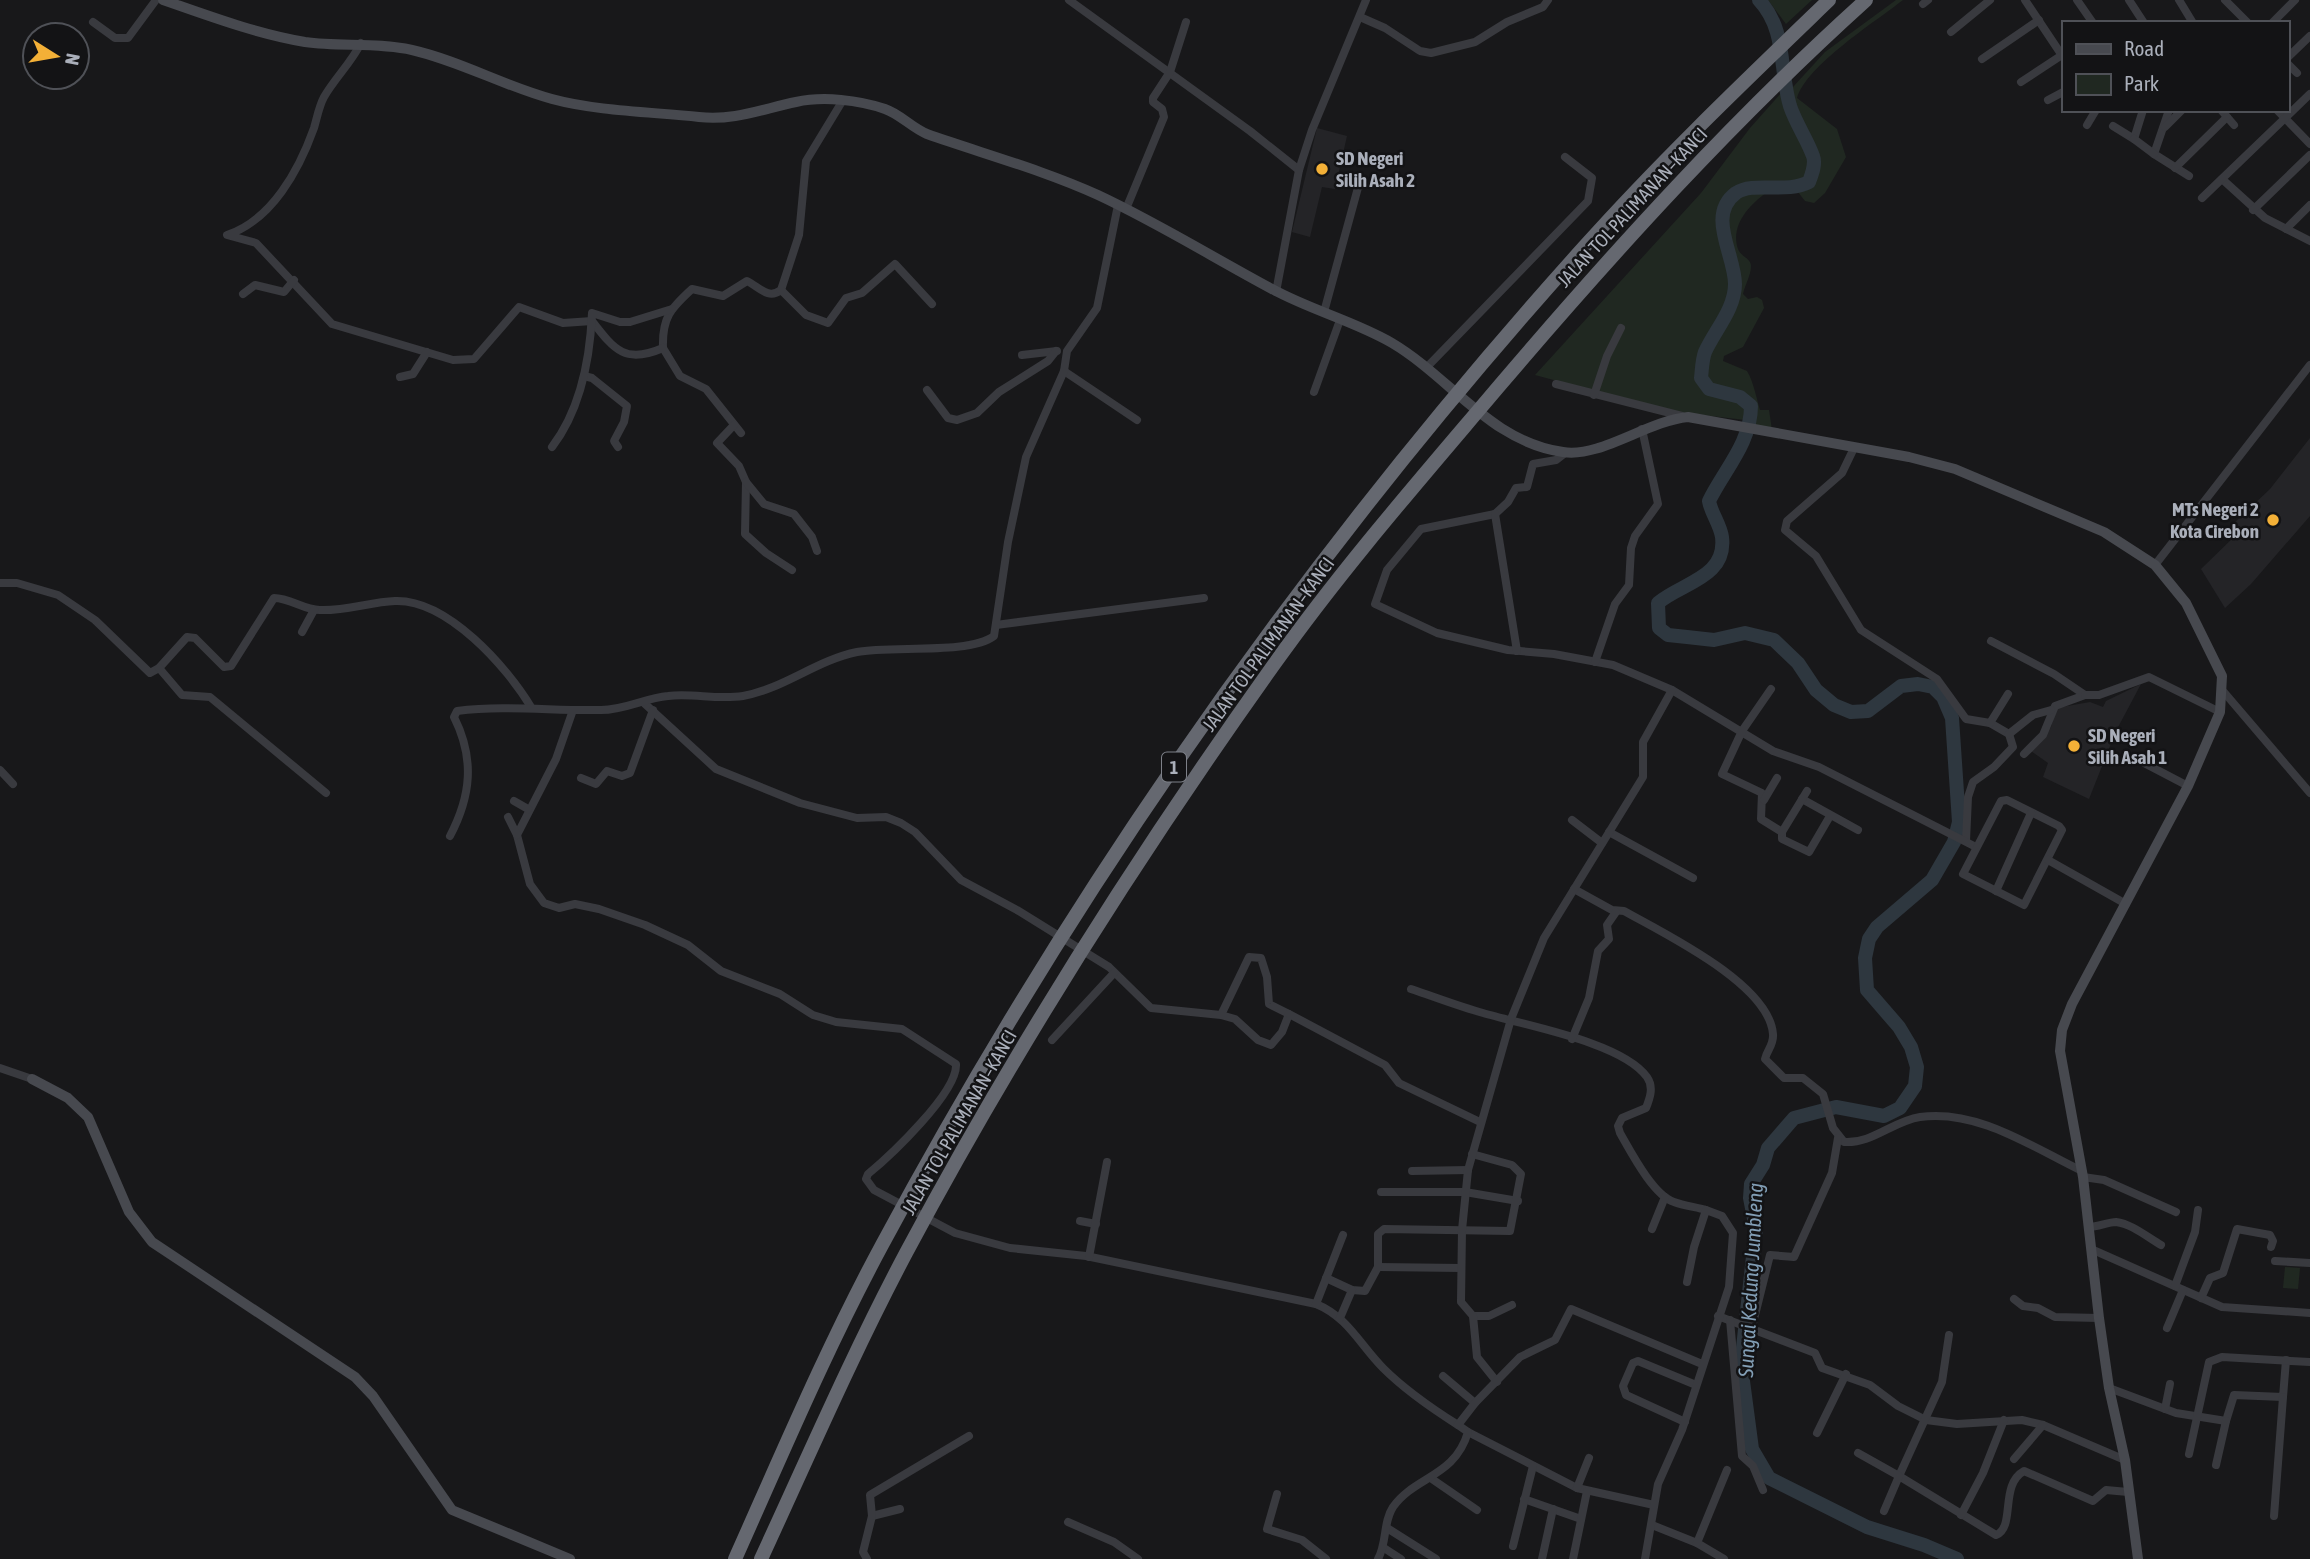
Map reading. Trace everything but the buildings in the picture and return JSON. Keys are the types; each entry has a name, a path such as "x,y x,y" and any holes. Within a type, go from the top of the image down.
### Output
{"highway":[{"name":"JALAN TOL PALIMANAN–KANCI","path":"734,1559 811,1390 887,1236 953,1118 1085,899 1161,786 1265,638 1416,443 1585,246 1829,0"},
{"name":"JALAN TOL PALIMANAN–KANCI","path":"761,1559 905,1255 978,1123 1098,923 1277,660 1439,457 1601,266 1745,114 1866,0"}],"street":[{"path":"93,22 115,38 128,38 156,0"},
{"path":"163,0 233,24 305,42 361,43 421,52 552,99 725,118 744,116 798,101 843,100 888,110 923,133 1026,167 1122,207 1276,292 1390,342 1427,367 1497,427 1521,441 1565,453 1602,447 1661,421 1688,417"},
{"path":"1069,0 1170,72 1299,170"},
{"path":"1276,292 1299,170 1312,130 1366,0"},
{"path":"1360,17 1385,28 1420,51 1432,53 1475,42 1507,22 1543,7 1548,0"},
{"path":"1951,32 1990,0"},
{"path":"2077,0 2092,21"},
{"path":"2129,0 2143,21"},
{"path":"2179,0 2192,21"},
{"path":"2225,0 2246,21"},
{"path":"2234,8 2242,0"},
{"path":"2274,21 2295,0"},
{"path":"2029,1 2062,54"},
{"path":"1982,59 2039,20"},
{"path":"450,836 462,814 468,782 467,746 455,713 461,710 531,707 603,710 644,703 668,695 722,699 747,695 859,651 966,645 989,639 996,632 1008,541 1026,457 1064,371 1067,351 1097,308 1122,207 1164,117 1162,109 1153,102 1170,72 1186,22"},
{"path":"2289,59 2310,36"},
{"path":"256,243 228,234 250,225 284,187 313,129 323,98 351,62 361,43"},
{"path":"2021,82 2062,57"},
{"path":"2289,63 2297,73"},
{"path":"2049,100 2062,93"},
{"path":"2202,198 2310,94"},
{"path":"741,433 706,389 680,376 663,348 662,327 673,309 695,288 723,296 747,281 769,295 781,290 799,235 804,206 802,180 806,161 843,100"},
{"path":"2087,125 2095,112"},
{"path":"2134,139 2143,112"},
{"path":"2154,154 2168,112"},
{"path":"2163,129 2180,112"},
{"path":"2279,112 2310,144"},
{"path":"2175,168 2224,114 2234,125"},
{"path":"2113,126 2189,176"},
{"path":"2253,209 2310,155"},
{"path":"1427,367 1588,201 1592,178 1565,157"},
{"path":"2222,179 2253,209 2310,241"},
{"path":"1324,312 1350,228 1359,184"},
{"path":"2286,229 2310,205"},
{"path":"250,225 250,234 256,243 294,280 332,324 453,360 474,359 519,307 563,323 592,321"},
{"path":"781,290 806,315 828,323 846,298 862,293 895,264 932,304"},
{"path":"243,294 255,285 284,292 294,280"},
{"path":"552,447 563,433 584,376 594,312 620,322 630,322 673,309"},
{"path":"1314,392 1340,320"},
{"path":"592,321 616,347 629,356 645,356 663,348"},
{"path":"1594,395 1607,356 1622,328"},
{"path":"927,390 948,418 962,418 977,413 999,392 1048,361 1056,351"},
{"path":"1022,355 1067,351"},
{"path":"400,377 413,373 427,352"},
{"path":"2155,565 2310,365"},
{"path":"1064,371 1137,420"},
{"path":"584,376 592,379 627,406 624,422 614,440 618,447"},
{"path":"1556,384 1688,417 1854,447 1955,469 2104,532 2155,565 2186,603 2205,637 2220,669 2223,691 2220,712 2188,786 2073,1000 2062,1030 2062,1063 2082,1174 2109,1388 2125,1460 2138,1559"},
{"path":"734,425 718,440 718,446 739,466 746,482 764,504 794,514 812,537 817,551"},
{"path":"1595,662 1615,604 1629,585 1631,548 1635,536 1658,504 1642,429"},
{"path":"1854,447 1842,473 1787,521 1785,530 1816,556 1861,630 1937,679 1966,719 1990,723 2009,734 2013,747 1994,767 1973,782 1968,797 1964,840"},
{"path":"1565,453 1556,460 1533,464 1527,487 1516,488 1511,499 1495,514 1422,529 1387,570 1374,602 1398,617 1437,633 1517,651 1613,666 1672,690 1773,751 1819,767 1976,848"},
{"path":"746,482 747,538 792,570"},
{"path":"1495,514 1517,651"},
{"path":"0,592 0,583 17,583 58,595 95,620 146,670 153,672 187,637 195,638 224,667 231,666 274,598 314,610 400,601 433,611 486,649 515,681 531,707"},
{"path":"996,625 1204,598"},
{"path":"302,632 314,610"},
{"path":"1991,640 2054,674 2085,695"},
{"path":"159,668 182,695 209,697 326,793"},
{"path":"2009,734 2033,715 2085,695 2099,695 2149,677 2220,712"},
{"path":"1763,800 1762,793 1722,774 1742,731 1771,689"},
{"path":"1497,1382 1477,1357 1473,1317 1461,1303 1465,1192 1480,1122 1511,1019 1544,938 1643,777 1643,742 1672,690"},
{"path":"2223,691 2310,793"},
{"path":"1990,723 2008,694"},
{"path":"644,703 716,769 812,806 857,818 886,817 901,823 915,832 961,880 1033,920 1112,970 1151,1008 1221,1015 1235,1019 1258,1040 1271,1045 1282,1032 1289,1014"},
{"path":"517,835 556,759 573,710"},
{"path":"581,778 596,784 607,771 622,776 630,773 653,710"},
{"path":"2024,754 2043,735 2051,710"},
{"path":"2144,763 2188,786"},
{"path":"0,770 13,784"},
{"path":"1777,778 1763,800 1760,811 1761,819 1782,832"},
{"path":"1830,816 1807,853 1782,839 1782,832 1804,795 1830,816 1858,830"},
{"path":"2007,800 2059,825 2062,830 2026,904 1963,874 1976,848 2001,801 2007,800"},
{"path":"514,801 528,809"},
{"path":"1996,891 2031,813"},
{"path":"508,817 517,835 530,884 544,903 559,908 575,904 599,909 645,925 688,945 721,971 774,991 813,1015 836,1021 902,1029 954,1062 956,1070 938,1102 868,1174 866,1180 874,1190 955,1233 1010,1248 1089,1257 1316,1304 1340,1318 1357,1334 1381,1367 1417,1399 1468,1432 1577,1488 1654,1505"},
{"path":"1572,820 1602,843"},
{"path":"1609,832 1693,878"},
{"path":"2048,860 2126,904"},
{"path":"1574,889 1616,912 1624,911 1716,964 1764,1008 1771,1023 1773,1042 1765,1056 1774,1070 1784,1079 1803,1078 1827,1101 1838,1138 1832,1173 1795,1256 1791,1258 1770,1255 1750,1326"},
{"path":"1572,1038 1589,998 1598,951 1609,939 1607,925 1616,912"},
{"path":"1221,1015 1249,957 1254,955 1263,961 1269,1004 1385,1065 1399,1083 1480,1122"},
{"path":"1052,1040 1112,970"},
{"path":"1411,989 1616,1054 1646,1076 1651,1096 1646,1108 1624,1115 1618,1126 1646,1175 1665,1197 1672,1202 1722,1216 1732,1233 1729,1287 1685,1422 1661,1475 1645,1559"},
{"path":"0,1068 32,1079 68,1098 89,1117 129,1213 152,1242 355,1377 373,1396 452,1510 570,1559"},
{"path":"1838,1138 1852,1142 1916,1118 1954,1117 1991,1127 2082,1174 2104,1180 2176,1212"},
{"path":"1326,1278 1352,1290 1365,1291 1378,1267 1380,1230 1507,1233 1512,1228 1522,1181 1518,1168 1472,1154"},
{"path":"1089,1257 1107,1162"},
{"path":"1412,1171 1468,1170"},
{"path":"1381,1192 1465,1192 1518,1201"},
{"path":"1653,1229 1665,1197"},
{"path":"1687,1282 1706,1210"},
{"path":"2167,1328 2196,1232 2198,1210"},
{"path":"1080,1222 1096,1224"},
{"path":"2089,1227 2101,1227 2113,1222 2127,1226 2161,1245"},
{"path":"2201,1298 2210,1278 2222,1273 2237,1229 2270,1235 2273,1241 2271,1247"},
{"path":"1316,1304 1343,1235"},
{"path":"2091,1250 2231,1309 2310,1313"},
{"path":"2275,1261 2310,1263"},
{"path":"1378,1267 1461,1268"},
{"path":"1340,1318 1352,1290"},
{"path":"2014,1299 2023,1306 2038,1308 2055,1317 2099,1318"},
{"path":"1473,1317 1489,1316 1512,1305"},
{"path":"1458,1425 1475,1403 1520,1357 1555,1340 1572,1309 1702,1364"},
{"path":"1718,1316 1815,1353 1822,1368 1846,1374 1871,1385 1892,1402 1926,1420 1957,1423 2004,1420 2043,1424 2125,1460"},
{"path":"1731,1321 1742,1456 1753,1465 1763,1490"},
{"path":"1884,1511 1926,1420 1947,1365 1949,1335"},
{"path":"2189,1454 2209,1362 2215,1358 2310,1362"},
{"path":"2274,1516 2286,1360"},
{"path":"1685,1422 1626,1395 1623,1386 1633,1363 1638,1362 1696,1385"},
{"path":"1817,1433 1846,1374"},
{"path":"1443,1376 1475,1403"},
{"path":"2165,1409 2170,1384"},
{"path":"2109,1388 2165,1409 2226,1422"},
{"path":"2216,1465 2234,1395 2283,1398"},
{"path":"1961,1515 1983,1473 2004,1420"},
{"path":"2014,1459 2043,1424"},
{"path":"1378,1559 1384,1548 1391,1510 1398,1502 1432,1479 1454,1458 1468,1432"},
{"path":"867,1559 863,1548 872,1516 871,1494 969,1436"},
{"path":"1858,1453 1993,1534 2001,1533 2010,1489 2024,1471 2093,1501 2106,1490 2128,1492"},
{"path":"1577,1488 1589,1458"},
{"path":"1513,1546 1532,1466"},
{"path":"1697,1542 1727,1470"},
{"path":"1432,1479 1477,1510"},
{"path":"1573,1559 1587,1490"},
{"path":"1278,1494 1267,1530 1302,1540 1326,1559"},
{"path":"1524,1500 1581,1519"},
{"path":"872,1516 900,1509"},
{"path":"1542,1559 1553,1509"},
{"path":"1068,1522 1114,1542 1138,1559"},
{"path":"1652,1525 1697,1542 1724,1559"},
{"path":"1387,1528 1436,1559"},
{"path":"1384,1548 1401,1559"}],"shaded area":[{"name":"SD Negeri Silih Asah 2","path":"1317,128 1347,136 1335,189 1322,187 1310,237 1292,232"},
{"name":"MTs Negeri 2 Kota Cirebon","path":"2310,438 2310,516 2251,584 2225,608 2201,569 2236,535 2232,525 2270,489"},
{"name":"SD Negeri Silih Asah 1","path":"2141,684 2116,731 2089,799 2043,777 2048,763 2031,751 2051,727 2056,708 2090,702 2103,707 2106,701"}],"green space":[{"path":"1768,0 1812,0 1786,24"},
{"path":"1896,0 1903,0 1828,58 1803,85 1797,98 1837,129 1846,157 1825,193 1814,203 1805,201 1798,192 1812,184 1816,169 1815,155 1795,110 1793,87 1825,52"},
{"path":"1782,92 1810,158 1806,179 1788,184 1751,184 1734,191 1724,200 1719,223 1731,285 1726,303 1699,359 1698,380 1710,391 1747,408 1745,420 1668,411 1535,375 1701,193 1750,128"},
{"path":"1745,192 1766,193 1743,217 1736,240 1739,252 1751,266 1743,294 1748,299 1757,297 1762,300 1764,308 1743,347 1724,356 1723,361 1747,371 1760,410 1769,410 1772,430 1756,426 1755,405 1742,394 1712,386 1705,377 1707,356 1736,296 1738,273 1727,223 1728,212 1734,201"},
{"path":"2285,1267 2300,1268 2298,1289 2283,1288"}],"waterway":[{"name":"Sungai Kedung Jumbleng","path":"1759,0 1774,24 1790,106 1811,150 1814,166 1809,182 1790,187 1743,190 1727,202 1723,212 1724,236 1734,273 1734,293 1728,311 1705,352 1701,378 1709,389 1740,397 1751,406 1750,419 1742,444 1709,501 1722,537 1722,551 1710,571 1658,603 1659,628 1668,635 1714,640 1745,633 1774,640 1798,663 1816,690 1834,705 1851,712 1868,711 1901,686 1918,684 1933,687 1943,697 1952,718 1959,822 1954,842 1932,880 1877,927 1869,939 1865,958 1867,990 1899,1027 1911,1047 1917,1067 1915,1086 1900,1108 1884,1116 1836,1107 1794,1118 1768,1148 1763,1165 1751,1184 1750,1198 1756,1229 1741,1366 1752,1449 1769,1478 1867,1527 1924,1545 1957,1559"}],"place":[{"name":"SD Negeri Silih Asah 2","path":"1322,169"},
{"name":"MTs Negeri 2 Kota Cirebon","path":"2273,520"},
{"name":"SD Negeri Silih Asah 1","path":"2074,746"}]}
